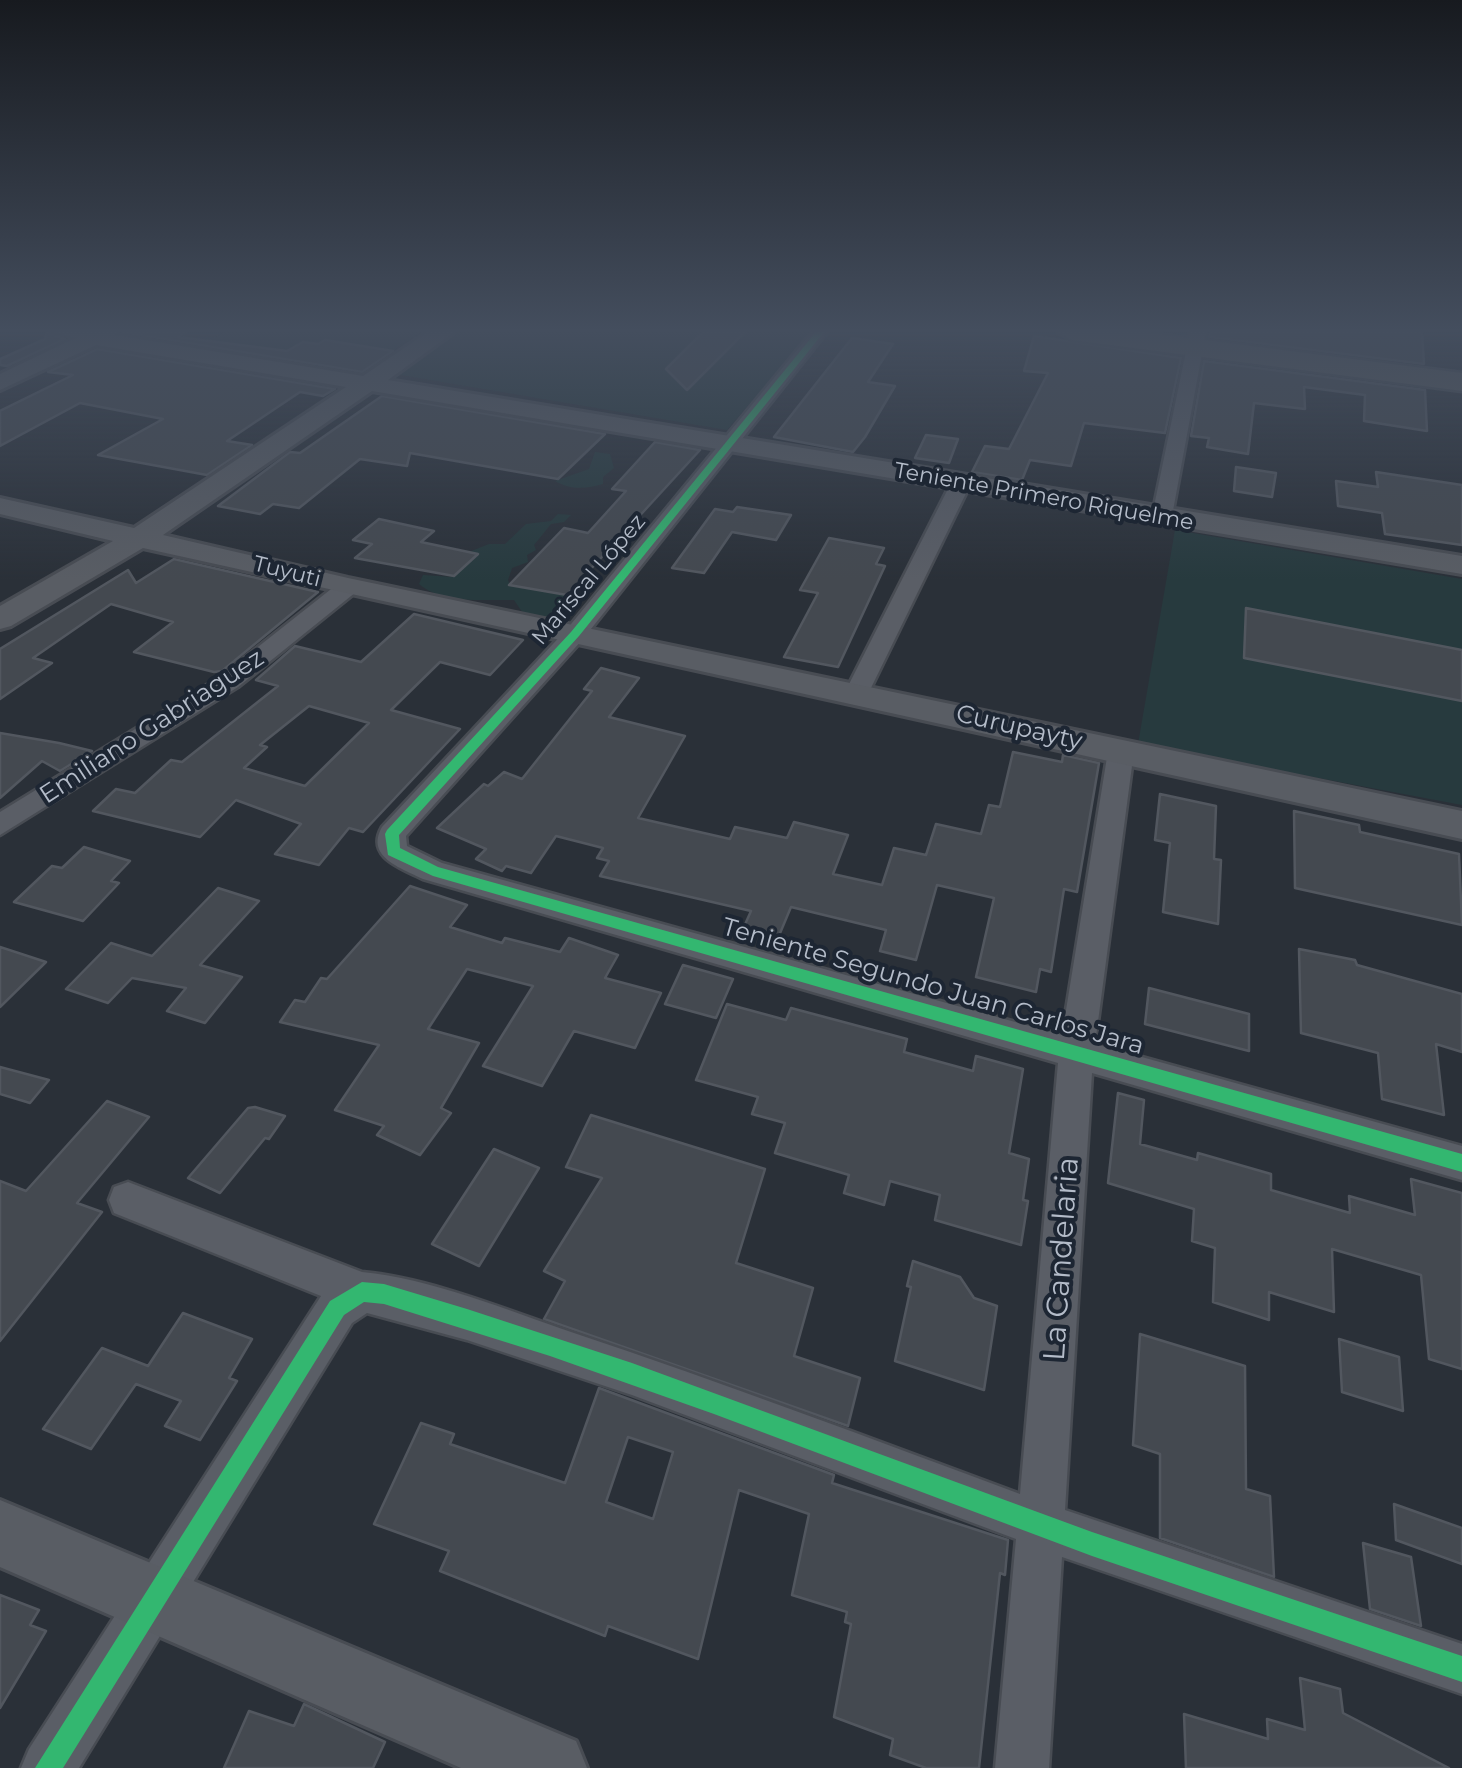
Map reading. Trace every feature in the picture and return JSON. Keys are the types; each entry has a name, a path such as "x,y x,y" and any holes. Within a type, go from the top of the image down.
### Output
{"street":[{"path":"0,619 141,536 321,415"},
{"name":"Teniente Primero Riquelme","path":"554,415 1462,565"},
{"name":"Mariscal López","path":"393,851 392,834 575,634 753,415"},
{"path":"1162,516 1182,415"},
{"path":"857,692 962,482"},
{"name":"Tuyuti","path":"0,506 348,587 575,634"},
{"name":"Emiliano Gabriaguez","path":"0,826 229,682 348,587"},
{"name":"Curupayty","path":"575,634 1462,825"},
{"name":"La Candelaria","path":"1022,1768 1044,1526 1076,1054 1121,752"},
{"name":"Teniente Segundo Juan Carlos Jara","path":"393,851 434,871 1462,1163"},
{"path":"128,1200 362,1292 384,1294 526,1338 816,1439 1044,1526 1462,1669"},
{"path":"48,1768 337,1308 362,1292"},
{"path":"0,1533 550,1768"}],"green space":[{"path":"635,415 740,415 727,430"},
{"path":"595,452 610,454 614,468 603,477 603,484 578,488 555,481 589,469"},
{"path":"558,514 571,515 564,522 551,524 534,545 536,550 527,555 528,562 512,568 508,580 510,586 567,595 570,608 553,617 527,619 514,600 452,598 419,584 423,575 453,577 477,555 469,552 489,544 505,544 526,524 551,521"},
{"path":"1175,530 1462,579 1462,805 1138,744"}],"building":[{"path":"0,415 59,415 0,446"},
{"path":"140,415 266,415 227,441 252,445 207,475 98,455 163,419"},
{"path":"355,415 491,415 605,434 558,479 410,453 407,466 360,459 299,508 273,504 260,514 218,506 290,452 300,453"},
{"path":"792,415 878,415 853,452 774,437"},
{"path":"1027,415 1169,415 1165,433 1084,423 1071,466 1030,460 1022,480 972,472 985,446 1009,449"},
{"path":"1195,415 1253,415 1248,454 1207,447 1209,438 1191,436"},
{"path":"1364,415 1426,415 1427,431 1364,421"},
{"path":"926,435 958,439 949,463 915,458"},
{"path":"655,442 700,450 567,595 509,585 564,528 588,533 626,491 612,489"},
{"path":"1236,467 1276,473 1272,497 1234,491"},
{"path":"1376,472 1462,485 1462,545 1385,534 1382,513 1338,506 1336,481 1378,487"},
{"path":"737,507 791,515 776,540 732,532 704,573 672,568 715,509 733,512"},
{"path":"379,519 434,531 421,542 478,554 454,576 355,558 372,544 353,540"},
{"path":"829,538 884,548 876,564 885,566 838,667 784,657 818,593 800,590"},
{"path":"174,559 318,592 222,671 214,672 134,652 173,622 111,604 33,658 52,663 0,699 0,649 128,570 136,583"},
{"path":"1246,608 1462,650 1462,701 1244,658"},
{"path":"414,614 523,640 490,675 440,662 391,710 460,729 363,832 349,828 319,865 275,854 301,824 236,800 200,837 93,811 116,789 135,793 171,760 182,762 278,686 256,680 295,646 361,662","holes":["309,706 369,723 305,786 244,768 267,747 260,745"]},
{"path":"601,668 639,678 609,717 685,736 638,818 730,839 735,827 787,838 794,822 848,835 833,874 882,885 894,848 926,855 936,824 981,834 989,805 1000,807 1013,752 1062,762 1063,755 1099,763 1077,892 1064,889 1051,972 1040,969 1036,992 976,977 994,898 937,885 916,960 880,951 886,930 791,907 778,938 743,929 751,911 600,876 609,861 597,858 603,848 556,836 531,873 506,866 502,871 476,859 486,849 437,828 484,784 488,786 504,772 522,779 592,691 584,689"},
{"path":"0,733 92,751 60,771 42,761 0,798"},
{"path":"1160,794 1216,806 1214,859 1221,860 1218,924 1163,912 1170,843 1155,840"},
{"path":"1294,811 1359,825 1360,832 1459,854 1462,925 1295,888"},
{"path":"84,847 130,861 111,881 119,883 83,921 14,902 52,866 62,868"},
{"path":"410,886 467,905 450,927 502,943 505,938 560,952 569,938 618,955 605,978 661,993 635,1048 574,1031 542,1086 483,1066 533,986 467,969 428,1029 479,1043 441,1108 451,1113 420,1155 377,1135 384,1126 335,1110 379,1045 280,1022 295,1000 305,1002 321,978 327,979"},
{"path":"218,888 259,901 200,965 242,977 205,1023 167,1011 186,988 132,978 108,1003 66,989 111,943 152,956"},
{"path":"0,947 46,962 0,1007"},
{"path":"1299,949 1355,960 1357,965 1462,994 1462,1052 1436,1044 1444,1115 1382,1099 1378,1053 1301,1033"},
{"path":"683,965 733,979 716,1018 665,1004"},
{"path":"1149,988 1249,1014 1249,1051 1145,1024"},
{"path":"727,1004 786,1020 791,1008 907,1039 904,1052 973,1071 976,1056 1023,1069 1009,1153 1029,1159 1021,1245 935,1220 940,1195 890,1181 884,1205 844,1193 849,1175 775,1153 785,1123 752,1114 758,1097 696,1080"},
{"path":"0,1067 49,1080 30,1103 0,1094"},
{"path":"1118,1093 1144,1100 1140,1144 1197,1160 1198,1153 1271,1174 1271,1190 1350,1213 1349,1196 1415,1215 1411,1179 1462,1193 1462,1369 1429,1359 1421,1275 1332,1249 1334,1312 1269,1292 1269,1320 1213,1302 1215,1248 1192,1241 1194,1209 1108,1183"},
{"path":"107,1101 149,1117 77,1203 102,1212 0,1341 0,1181 26,1191"},
{"path":"248,1108 285,1116 220,1193 188,1178"},
{"path":"591,1115 765,1169 736,1263 813,1288 794,1356 860,1378 848,1426 544,1319 565,1281 544,1271 602,1178 566,1167"},
{"path":"494,1149 539,1168 479,1266 432,1244"},
{"path":"913,1261 960,1277 974,1298 997,1306 984,1390 895,1361"},
{"path":"183,1313 252,1339 229,1378 237,1381 200,1440 165,1426 181,1401 136,1384 91,1449 43,1429 102,1348 148,1366"},
{"path":"1140,1334 1245,1366 1246,1489 1270,1496 1274,1577 1160,1538 1160,1454 1133,1445"},
{"path":"1339,1339 1399,1357 1403,1411 1342,1392"},
{"path":"599,1388 834,1475 832,1483 1008,1540 1005,1575 1000,1573 979,1768 926,1768 890,1755 893,1739 834,1717 851,1624 845,1622 847,1612 792,1595 809,1514 739,1490 698,1659 608,1626 605,1636 440,1571 449,1551 374,1524 421,1423 454,1434 450,1444 565,1483","holes":["628,1437 673,1452 653,1519 606,1502"]},
{"path":"1394,1504 1462,1528 1462,1564 1396,1540"},
{"path":"1363,1543 1411,1557 1421,1626 1370,1609"},
{"path":"0,1595 39,1610 30,1625 46,1631 0,1708"},
{"path":"1300,1678 1340,1689 1343,1713 1449,1768 1186,1768 1184,1714 1268,1739 1267,1719 1305,1730"},
{"path":"304,1704 385,1742 373,1768 224,1768 249,1711 294,1726"}],"cycle path":[{"path":"753,415 575,634 392,834 393,851 433,871 1462,1163"},
{"path":"48,1768 337,1308 362,1292 384,1294 467,1319 632,1374 1092,1544 1462,1669"}]}
